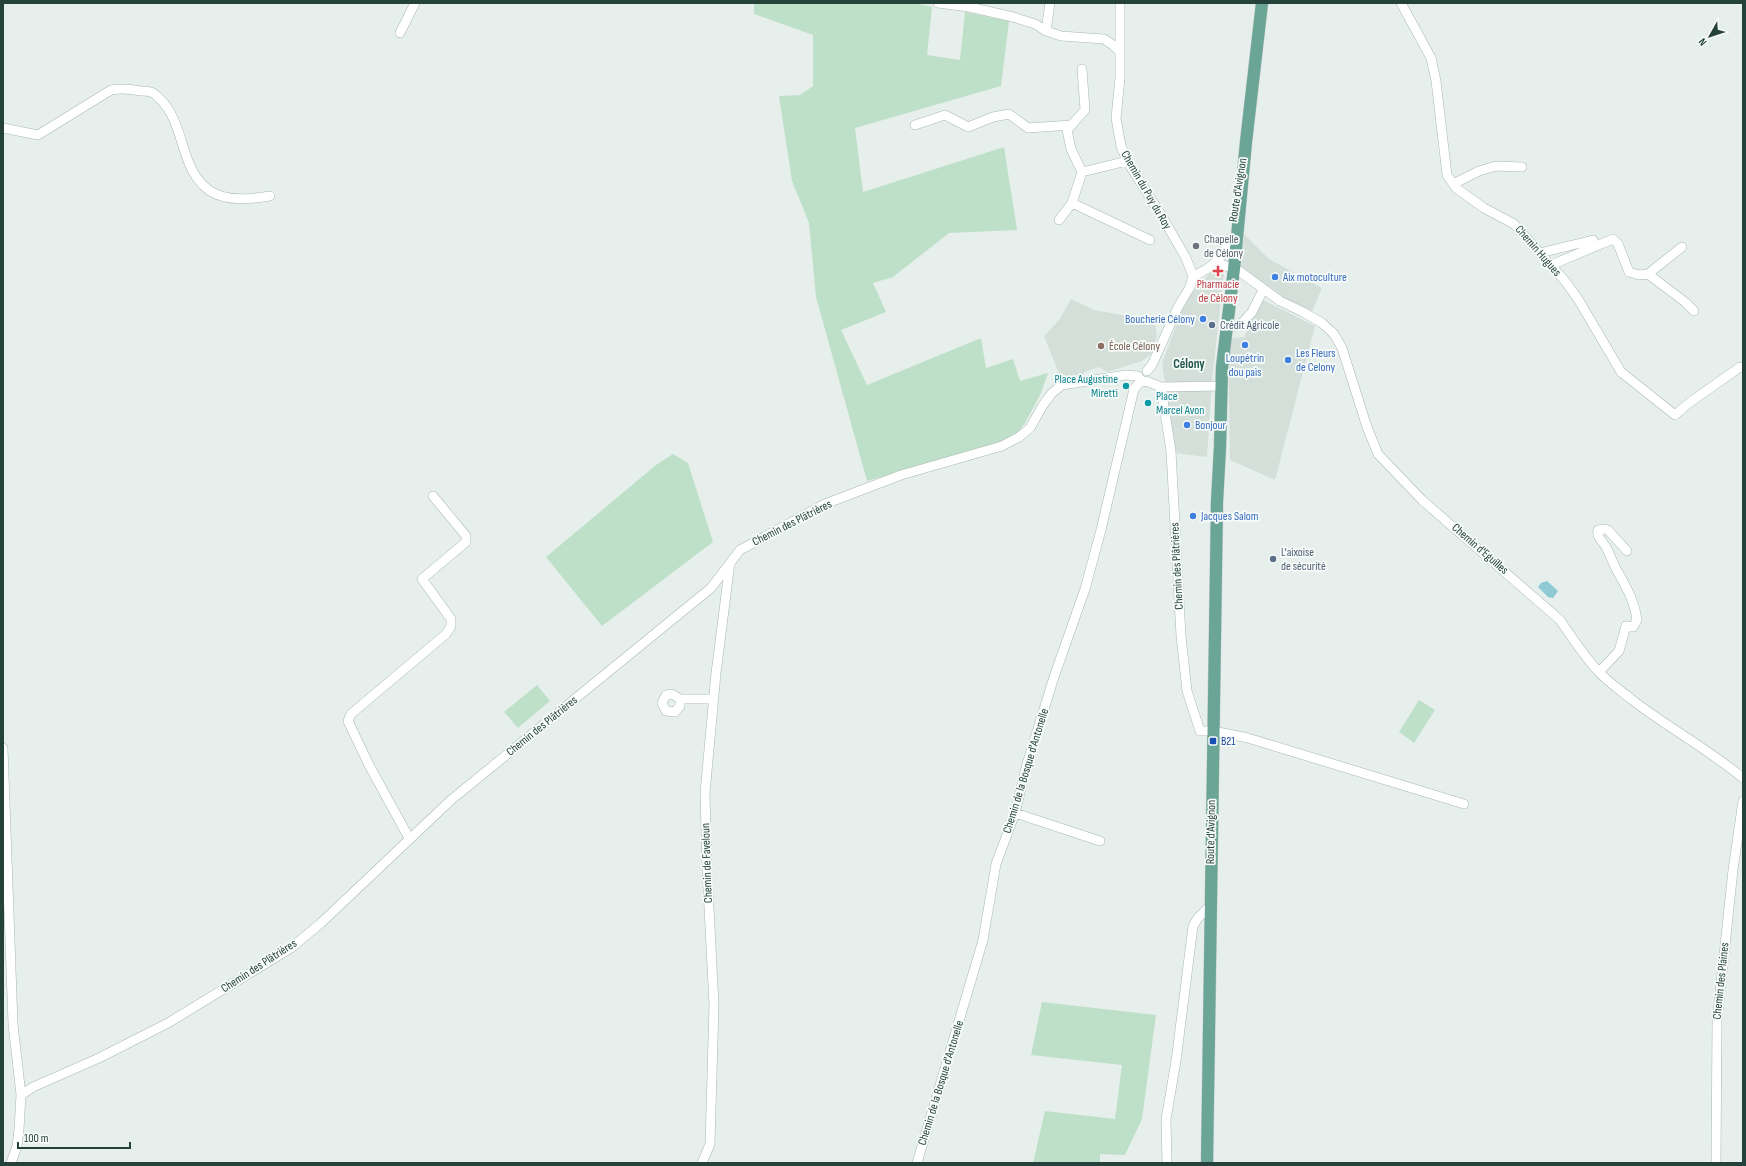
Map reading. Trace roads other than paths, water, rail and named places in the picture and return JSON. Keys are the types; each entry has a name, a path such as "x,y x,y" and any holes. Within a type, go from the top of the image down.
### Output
{"main road":[{"name":"Route d'Avignon","path":"1219,386 1231,268 1262,3"},
{"name":"Route d'Avignon","path":"1207,1163 1209,907 1219,386 1217,350 1231,268 1231,238 1246,142"}],"street":[{"path":"400,33 415,3"},
{"path":"938,3 969,7 1012,17 1035,24 1046,31 1061,36 1104,39 1120,52"},
{"path":"1046,31 1050,3"},
{"name":"Chemin du Puy du Roy","path":"1120,3 1120,78 1116,118 1121,146 1127,161 1186,258 1193,276"},
{"name":"Chemin Hugues","path":"1401,3 1431,58 1436,81 1447,175 1456,188 1484,208 1514,224 1540,253 1578,300 1621,372 1675,415 1689,403 1740,367 1743,368"},
{"path":"1059,220 1072,203 1082,172 1071,149 1067,130 1085,110 1082,69"},
{"path":"3,128 38,135 111,90 124,87 153,93 167,106 176,122 189,162 199,180 211,192 227,197 251,199 270,196"},
{"path":"915,125 945,115 968,127 993,116 1009,114 1028,128 1072,125"},
{"path":"1082,172 1127,161"},
{"path":"1453,184 1479,171 1496,166 1522,167"},
{"path":"1072,203 1150,240"},
{"path":"1213,266 1226,248 1231,238"},
{"path":"1550,265 1613,238 1618,244 1629,272 1638,275 1648,274 1682,247"},
{"path":"1540,253 1593,240"},
{"path":"1219,386 1161,387 1142,379 1140,371 1147,371 1152,366 1178,307 1190,287 1193,276 1213,266 1221,264 1231,268"},
{"name":"Chemin d'Eguilles","path":"1231,268 1243,274 1280,301 1322,323 1334,334 1342,348 1366,427 1378,454 1422,500 1560,620 1575,643 1599,672 1639,705 1724,762 1743,778"},
{"path":"1648,274 1685,302 1694,312"},
{"path":"1226,328 1240,325 1252,312 1263,290"},
{"name":"Chemin des Plâtrières","path":"21,1095 33,1087 99,1058 168,1023 291,948 321,923 409,838 451,800 711,588 740,550 826,504 901,475 1002,446 1030,428 1048,399 1062,385 1126,375 1142,379"},
{"name":"Chemin de la Bosque d'Antonelle","path":"917,1163 983,940 996,864 1015,813 1027,764 1054,677 1085,589 1101,530 1134,389 1142,379"},
{"name":"Chemin des Plâtrières","path":"1161,387 1171,451 1181,636 1187,691 1200,731 1212,731"},
{"path":"409,838 369,765 348,721 351,714 446,634 451,626 451,619 422,579 466,542 466,536 434,496"},
{"path":"1599,672 1619,650 1626,626 1633,627 1637,620 1628,588 1618,573 1607,548 1599,538 1597,534 1598,530 1605,528 1608,530 1627,551"},
{"name":"Chemin de Faveloun","path":"702,1163 710,1144 714,1013 705,793 714,699 730,563"},
{"path":"680,699 714,699"},
{"path":"1212,731 1248,738 1464,804"},
{"path":"3,748 13,1024 21,1095 20,1129 17,1146 11,1163"},
{"name":"Chemin des Plaines","path":"1716,1163 1717,1021 1733,870 1743,801"},
{"path":"1015,813 1100,841"},
{"path":"1167,1163 1166,1119 1176,1061 1193,926 1198,918 1209,907"}],"water":[{"path":"1547,581 1558,591 1553,598 1548,597 1538,587 1541,583"}],"place":[{"name":"Chapelle de Célony","path":"1196,246"},
{"name":"Pharmacie de Célony","path":"1218,271"},
{"name":"Aix motoculture","path":"1275,277"},
{"name":"Boucherie Célony","path":"1203,319"},
{"name":"Crédit Agricole","path":"1212,325"},
{"name":"Loupétrin dou paìs","path":"1245,345"},
{"name":"École Célony","path":"1101,346"},
{"name":"Les Fleurs de Celony","path":"1288,360"},
{"name":"Place Augustine Miretti","path":"1126,386"},
{"name":"Place Marcel Avon","path":"1148,403"},
{"name":"Bonjour","path":"1187,425"},
{"name":"Jacques Salom","path":"1193,516"},
{"name":"L'aixoise de sécurité","path":"1273,559"},
{"name":"B21","path":"1213,741"}],"district":[{"name":"Célony","path":"1189,364"}]}
